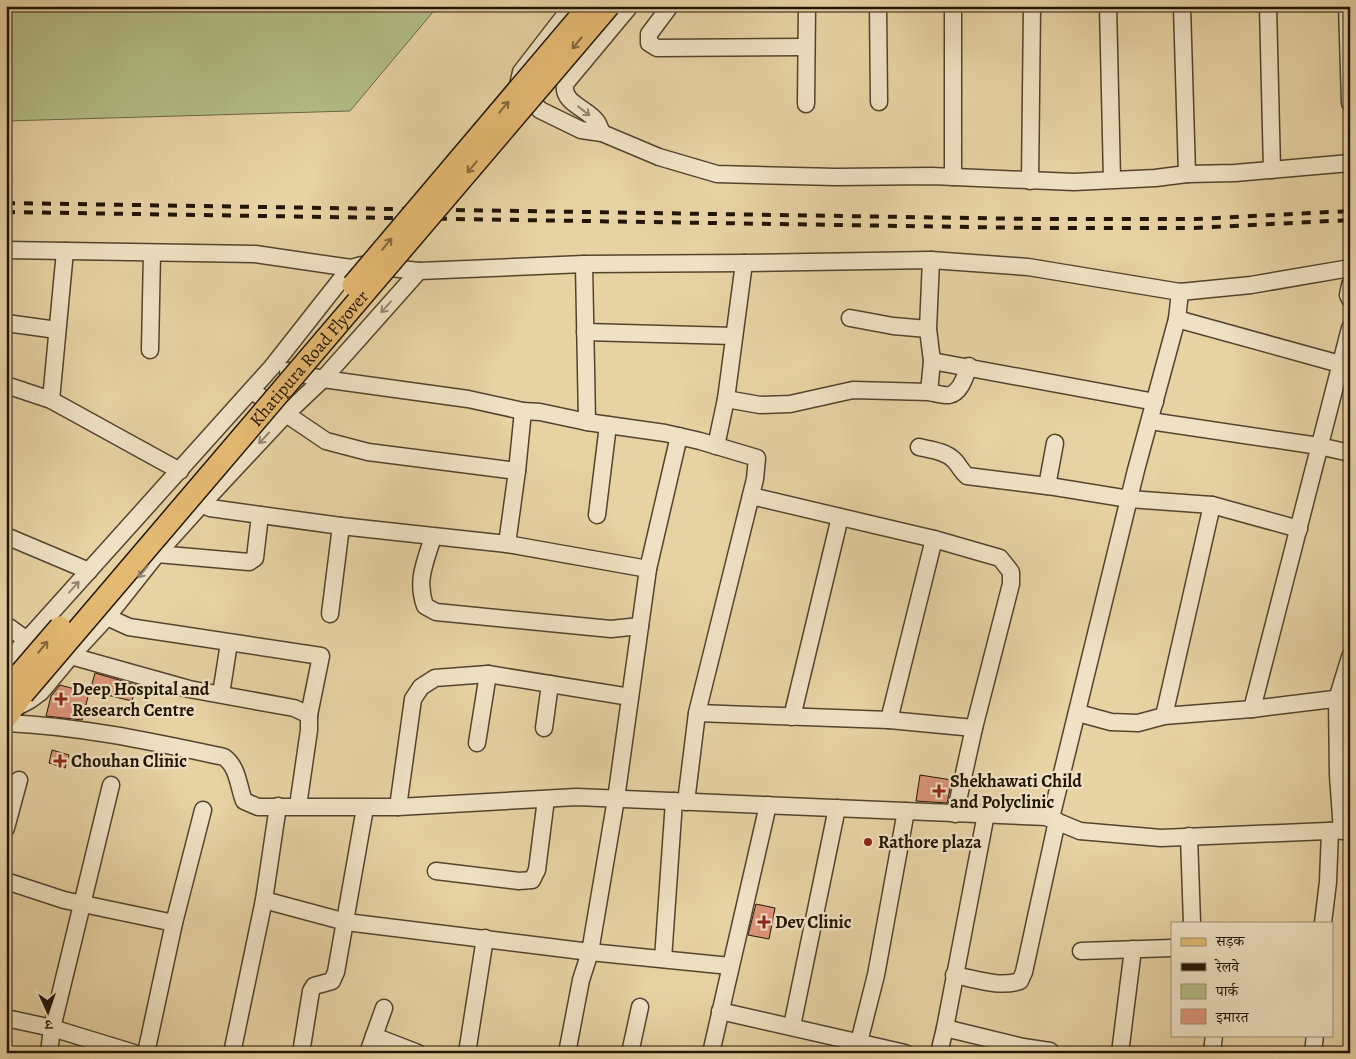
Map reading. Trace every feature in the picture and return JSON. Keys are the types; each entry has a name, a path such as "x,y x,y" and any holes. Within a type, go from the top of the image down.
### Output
{"main road":[{"name":"Khatipura Road Flyover","path":"11,703 589,6"},
{"name":"Khatipura Road Flyover","path":"11,703 609,6"}],"street":[{"path":"572,6 523,67 518,85 540,110 581,130 602,133 659,157 717,174 836,177 932,176 1074,182 1156,178 1187,174 1235,173 1350,163"},
{"path":"602,133 596,120 567,98 564,84 630,6"},
{"path":"670,6 649,34 650,43 657,48 805,48"},
{"path":"806,104 805,48 807,6"},
{"path":"878,6 879,102"},
{"path":"953,6 953,177"},
{"path":"1030,181 1032,6"},
{"path":"1108,6 1112,179"},
{"path":"1182,6 1187,174"},
{"path":"1268,6 1272,170"},
{"path":"1347,6 1350,104"},
{"path":"6,250 255,254 351,268 362,265 419,271 584,264 930,260 1028,267 1180,292 1251,285 1350,268"},
{"path":"50,400 65,251"},
{"path":"150,350 152,253"},
{"path":"929,392 932,361 928,329 930,260"},
{"path":"716,446 726,399 744,263"},
{"path":"584,264 587,422"},
{"path":"6,663 252,391 351,268"},
{"path":"11,703 30,700 41,692 107,617 157,554 285,415 322,379 419,271"},
{"path":"1350,285 1348,295 1350,299"},
{"path":"954,975 1010,985 1020,981 1024,972 1054,820 1078,713 1130,499 1177,319 1180,292"},
{"path":"850,318 893,326 928,329"},
{"path":"1177,319 1340,364"},
{"path":"6,323 57,330"},
{"path":"1252,709 1350,328"},
{"path":"585,332 734,336"},
{"path":"932,361 969,366 1155,402"},
{"path":"726,399 760,405 790,404 853,390 929,392 949,396 962,385 969,366"},
{"path":"272,367 322,379 468,399 523,411 540,412 587,422 679,436 757,458 756,479 750,496 697,713 680,802 663,959"},
{"path":"6,385 50,400 180,471"},
{"path":"252,391 326,441 360,450 518,471"},
{"path":"507,544 518,471 523,411"},
{"path":"1150,421 1319,446 1350,453"},
{"path":"597,515 608,425"},
{"path":"567,1053 581,980 590,952 616,799 648,569 679,436"},
{"path":"1047,486 1055,443"},
{"path":"919,448 945,453 956,461 962,472 967,476 1130,499 1212,505 1299,529"},
{"path":"750,496 934,539 1000,558 1011,572 1011,584 974,728 956,814"},
{"path":"202,504 210,508 341,526 507,544 648,569"},
{"path":"1164,716 1212,505"},
{"path":"157,554 249,562 254,558 260,515"},
{"path":"792,717 840,517"},
{"path":"330,614 341,526"},
{"path":"6,536 89,571"},
{"path":"433,537 420,581 420,588 425,606 436,612 612,629 640,626"},
{"path":"889,720 934,539"},
{"path":"107,617 129,627 229,644 320,656 309,715 310,730 298,806"},
{"path":"6,625 27,640"},
{"path":"220,694 229,644"},
{"path":"71,656 189,688 294,708 309,715"},
{"path":"1323,922 1328,882 1340,831 1338,775 1343,698 1350,658"},
{"path":"398,807 413,699 420,687 435,678 488,674 630,697"},
{"path":"477,743 488,674"},
{"path":"544,728 550,684"},
{"path":"1078,713 1111,722 1138,723 1164,716 1252,709 1343,698"},
{"path":"11,703 40,724 147,741 224,757 231,762 237,773 244,801 258,807 398,807 577,797 986,814 1054,820 1080,831 1098,834 1161,838 1340,831"},
{"path":"697,713 889,720 974,728"},
{"path":"6,828 19,780"},
{"path":"49,1053 52,1028 111,785"},
{"path":"436,871 518,882 532,880 537,870 546,799"},
{"path":"711,1053 768,805"},
{"path":"232,1053 264,900 278,806"},
{"path":"301,1053 311,991 314,986 332,980 336,972 366,808"},
{"path":"792,1026 837,808"},
{"path":"146,1053 174,923 203,810"},
{"path":"859,1042 876,975 906,811"},
{"path":"939,1053 986,814"},
{"path":"1189,836 1192,922"},
{"path":"6,881 83,905 174,923"},
{"path":"264,900 346,922 590,952 730,966"},
{"path":"467,1053 485,938"},
{"path":"1081,951 1171,948"},
{"path":"1120,1053 1133,949"},
{"path":"630,1053 640,1007"},
{"path":"368,1053 384,1008"},
{"path":"720,1011 905,1053"},
{"path":"6,1018 52,1028 134,1053"},
{"path":"945,1028 1022,1050 1050,1051"},
{"path":"374,1036 418,1053"},
{"path":"1212,1053 1214,1036"},
{"path":"1313,1053 1315,1036"}],"green space":[{"path":"6,6 438,6 350,111 6,121"}],"building":[{"path":"95,673 136,685 132,701 90,691"},
{"path":"60,685 89,693 82,720 46,716 51,696"},
{"path":"52,750 69,755 65,768 49,763"},
{"path":"920,775 952,780 947,803 916,801"},
{"path":"756,904 775,908 769,939 748,935"}],"railway":[{"path":"6,203 1035,219 1196,219 1350,211"},
{"path":"6,212 1033,228 1194,228 1350,220"}],"place":[{"name":"Deep Hospital and Research Centre","path":"61,699"},
{"name":"Chouhan Clinic","path":"60,761"},
{"name":"Shekhawati Child and Polyclinic","path":"939,791"},
{"name":"Rathore plaza","path":"868,842"},
{"name":"Dev Clinic","path":"764,922"}]}
